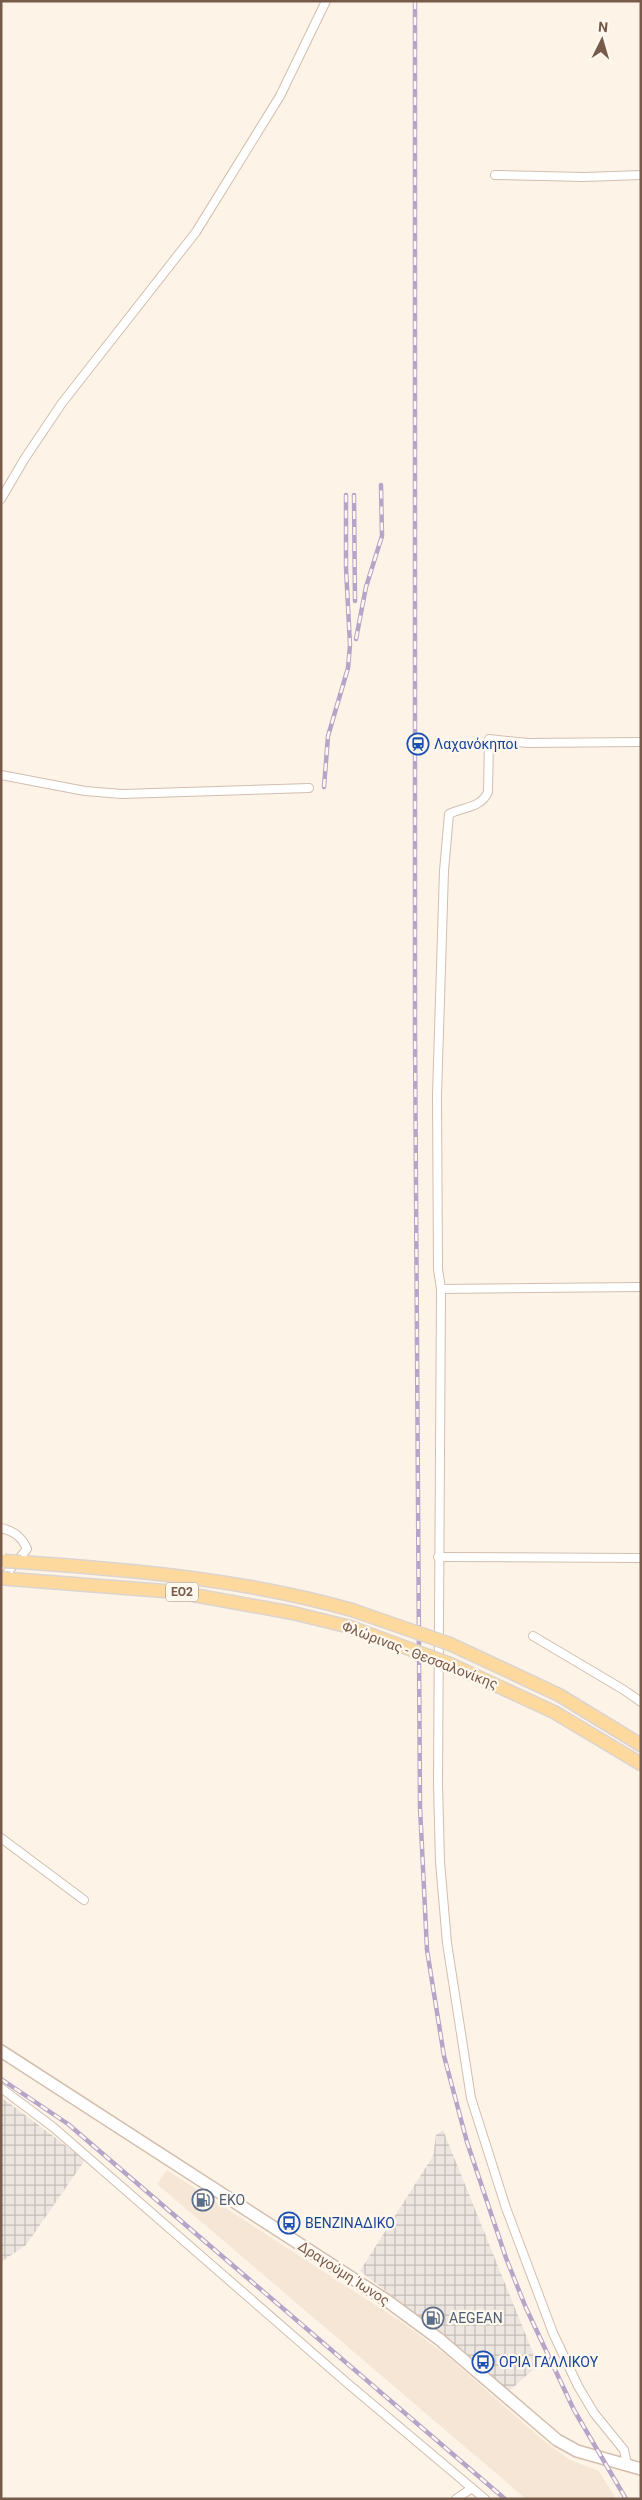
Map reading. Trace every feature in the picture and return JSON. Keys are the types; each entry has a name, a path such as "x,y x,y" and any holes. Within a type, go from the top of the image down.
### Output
{"main road":[{"name":"Φλώρινας - Θεσσαλονίκης","path":"3,1561 119,1569 218,1580 289,1594 352,1610 450,1644 559,1695 641,1745"},
{"name":"Φλώρινας - Θεσσαλονίκης","path":"4,1579 177,1592 293,1612 350,1627 450,1664 554,1712 641,1764"},
{"name":"Δραγούμη Ίωνος","path":"1,2051 386,2300 439,2339 557,2440 577,2451 641,2469"}],"street":[{"path":"1,499 25,458 62,403 196,232 280,96 326,1"},
{"path":"495,175 584,177 641,175"},
{"path":"627,2464 624,2450 594,2413 578,2386 553,2333 506,2208 471,2098 447,1943 440,1862 438,1557 441,1289 438,1268 437,1095 444,871 449,814 478,804 485,798 488,781 488,742 491,738 512,743 641,742"},
{"path":"1,775 78,790 122,794 309,788"},
{"path":"441,1289 641,1288"},
{"path":"1,1528 16,1533 24,1541 26,1549 4,1579"},
{"path":"438,1557 641,1558"},
{"path":"532,1636 641,1702"},
{"path":"1,1838 84,1900"},
{"path":"1,2088 52,2127 332,2370 485,2499"},
{"path":"456,2499 472,2488"}],"shaded area":[{"path":"1,2097 85,2160 26,2245 1,2262"},
{"path":"443,2130 538,2365 509,2391 450,2340 360,2271 433,2156 436,2135"},
{"path":"167,2170 403,2323 446,2355 544,2441 570,2460 599,2471 616,2499 526,2499 157,2184"}],"railway":[{"path":"415,1 415,1034 420,1807 427,1950 444,2056 467,2142 506,2258 526,2308 574,2410 626,2499"},
{"path":"356,639 366,587 382,536 381,485"},
{"path":"324,787 328,736 348,668 350,645 346,568 346,495"},
{"path":"354,495 355,601"},
{"path":"1,2079 68,2124 505,2499"}],"place":[{"name":"Λαχανόκηποι","path":"418,744"},
{"name":"EKO","path":"203,2200"},
{"name":"ΒΕΝΖΙΝΑΔΙΚΟ","path":"289,2223"},
{"name":"AEGEAN","path":"433,2318"},
{"name":"ΟΡΙΑ ΓΑΛΛΙΚΟΥ","path":"483,2362"}]}
